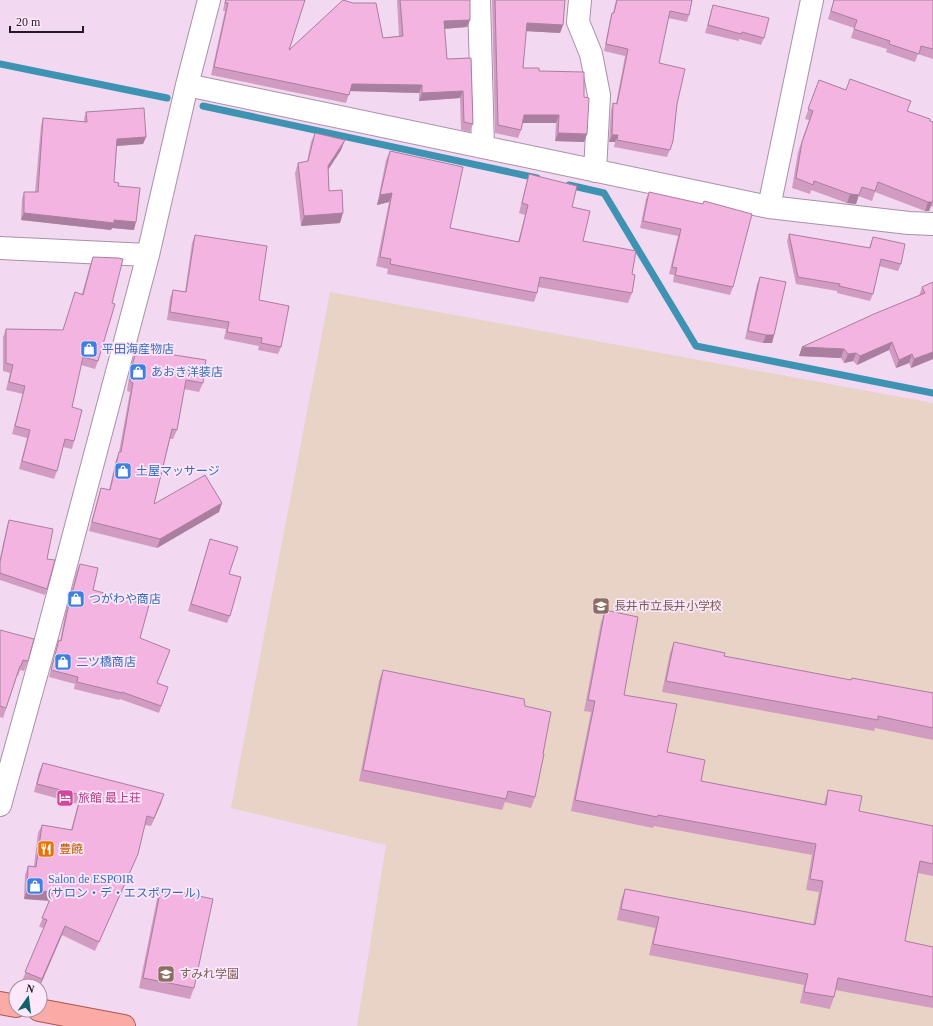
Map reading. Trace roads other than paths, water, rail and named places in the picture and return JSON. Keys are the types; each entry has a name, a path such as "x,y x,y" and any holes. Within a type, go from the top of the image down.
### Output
{"main road":[{"path":"48,1012 124,1026"}],"street":[{"path":"0,805 7,750 47,636 148,255 187,85 209,0"},
{"path":"479,0 483,147"},
{"path":"580,0 578,22 591,54 599,95 595,171"},
{"path":"769,207 812,0"},
{"path":"187,85 769,207 909,223 933,224"},
{"path":"0,248 148,255"}],"waterway":[{"path":"0,64 167,98"},
{"path":"203,106 537,178"},
{"path":"569,185 604,193 696,346 933,393"}],"place":[{"name":"平田海産物店","path":"89,349"},
{"name":"あおき洋装店","path":"138,372"},
{"name":"土屋マッサージ","path":"123,471"},
{"name":"つがわや商店","path":"76,599"},
{"name":"長井市立長井小学校","path":"601,606"},
{"name":"二ツ橋商店","path":"63,662"},
{"name":"旅館 最上荘","path":"65,798"},
{"name":"豊饒","path":"46,849"},
{"name":"Salon de ESPOIR (サロン・デ・エスポワール)","path":"35,886"},
{"name":"すみれ学園","path":"166,974"}]}
